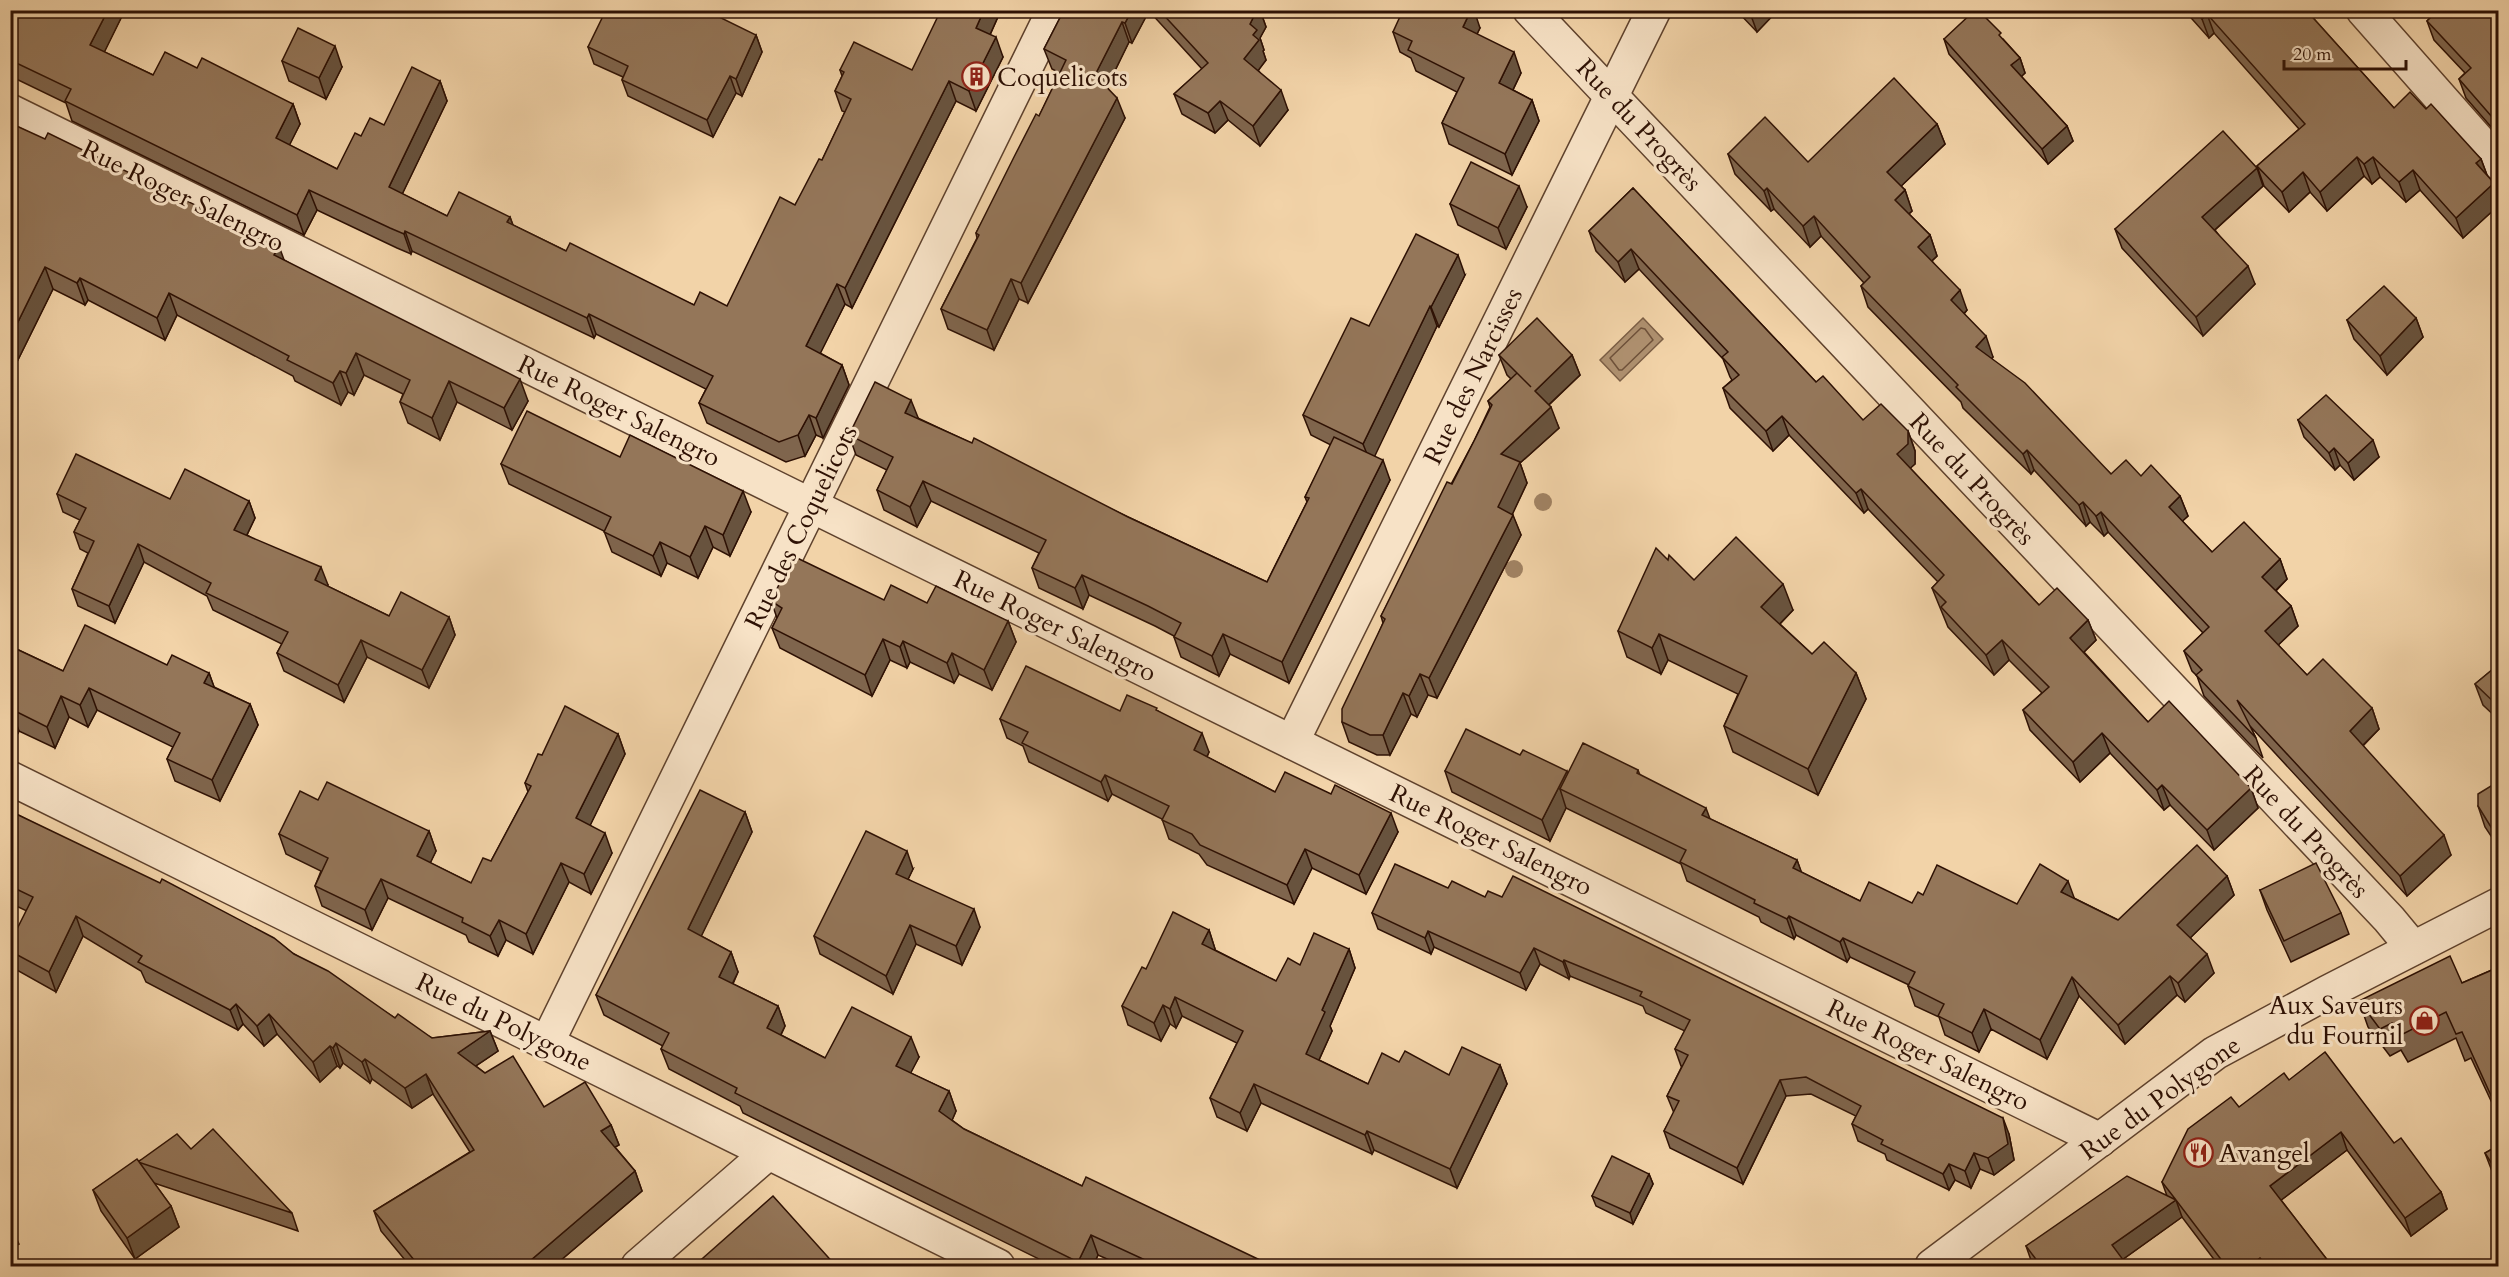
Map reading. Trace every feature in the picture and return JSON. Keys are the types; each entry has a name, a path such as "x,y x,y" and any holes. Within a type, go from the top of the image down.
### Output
{"street":[{"name":"Rue des Coquelicots","path":"547,1043 1054,10"},
{"name":"Rue du Progrès","path":"1530,10 2389,919 2413,948"},
{"name":"Rue des Narcisses","path":"1292,742 1654,10"},
{"path":"2362,10 2499,163"},
{"name":"Rue Roger Salengro","path":"10,111 2100,1140"},
{"name":"Rue du Polygone","path":"10,778 998,1266"},
{"name":"Rue du Polygone","path":"1932,1266 2215,1053 2413,948 2499,906"},
{"path":"638,1266 768,1153"}],"water":[{"path":"1643,318 1663,339 1620,381 1600,360"}],"building":[{"path":"10,10 108,10 90,45 153,75 165,52 197,68 202,58 293,104 276,138 337,169 355,133 361,136 370,118 384,125 412,67 440,81 389,187 447,216 459,192 510,217 507,222 566,251 570,243 694,305 700,292 727,306 780,197 795,205 819,159 822,160 851,99 835,91 844,72 840,70 854,42 912,70 941,10 984,10 976,28 996,37 969,91 949,81 845,288 837,284 806,346 842,365 816,418 809,415 798,435 779,442 699,403 713,376 589,314 587,318 405,231 404,234 309,190 297,215 65,101 71,89 10,60"},
{"path":"606,10 705,10 756,35 736,79 730,76 707,120 622,80 628,66 588,47"},
{"path":"1064,10 1132,10 1125,23 1122,22 1095,75 1117,98 1021,283 1011,279 987,330 941,309 979,235 976,233 1014,157 1036,114 1039,116 1066,60 1044,49"},
{"path":"1159,10 1257,10 1250,24 1257,30 1253,35 1259,40 1244,59 1281,90 1253,126 1220,101 1208,113 1174,94 1208,63"},
{"path":"1403,10 1471,10 1463,27 1514,52 1499,83 1532,100 1505,154 1442,123 1464,78 1408,50 1412,41 1393,32"},
{"path":"1975,10 1978,10 2001,33 1999,35 2020,58 2011,65 2067,126 2042,149 1944,39"},
{"path":"2194,10 2306,10 2394,108 2410,92 2426,109 2431,104 2481,159 2476,163 2494,183 2456,218 2413,170 2399,182 2373,157 2364,164 2357,157 2320,192 2303,172 2282,192 2257,166 2305,124 2207,14 2202,19"},
{"path":"2438,10 2499,10 2499,125 2459,79 2471,68 2427,21"},
{"path":"298,28 335,46 319,78 282,61"},
{"path":"1894,78 1937,124 1887,172 1905,190 1895,200 1930,235 1918,247 1960,290 1951,300 1986,336 1976,347 2025,383 2111,474 2126,460 2141,476 2151,465 2180,496 2169,507 2212,552 2244,522 2280,559 2262,577 2291,606 2265,631 2307,675 2323,659 2372,708 2350,731 2444,835 2400,876 2237,700 2256,738 2196,675 2202,670 2184,651 2209,627 2101,512 2096,516 2083,502 2079,505 2027,450 2023,454 1956,387 1958,385 1861,286 1870,277 1814,216 1803,226 1767,188 1764,191 1728,154 1765,117 1808,162"},
{"path":"10,123 45,139 48,133 279,246 274,255 520,379 504,408 449,381 432,418 400,402 410,380 356,353 346,373 340,371 333,383 287,360 289,356 169,293 157,318 80,278 77,283 45,267 10,338"},
{"path":"2223,131 2257,168 2202,217 2248,266 2196,317 2115,229"},
{"path":"1471,162 1519,186 1498,228 1450,204"},
{"path":"1633,188 1816,382 1823,376 1863,420 1881,404 1908,431 1908,444 1897,454 2039,605 2057,588 2088,620 2070,638 2148,722 2169,701 2251,788 2207,830 2162,785 2157,790 2102,733 2073,762 2023,710 2049,687 2002,640 1986,655 1941,607 1946,602 1932,588 1944,575 1861,489 1856,493 1782,416 1766,431 1723,388 1739,375 1722,357 1728,352 1631,249 1618,262 1589,231"},
{"path":"1416,234 1458,255 1430,306 1363,444 1303,415 1351,318 1369,326"},
{"path":"2384,286 2416,318 2380,356 2347,320"},
{"path":"1537,318 1572,355 1535,391 1551,407 1501,454 1520,462 1498,507 1513,515 1429,678 1420,674 1409,696 1403,693 1383,735 1370,735 1342,722 1342,709 1385,619 1381,616 1447,482 1452,484 1492,405 1488,401 1517,373 1499,355"},
{"path":"875,382 911,400 905,413 972,443 974,438 1128,517 1267,582 1309,498 1305,497 1334,437 1383,460 1282,662 1223,634 1212,656 1174,637 1181,623 1148,606 1082,575 1075,588 1032,568 1046,540 923,481 910,507 877,490 893,457 849,435"},
{"path":"2326,395 2373,440 2348,463 2334,448 2329,453 2298,420"},
{"path":"527,411 620,457 630,435 743,491 723,535 705,526 690,557 660,542 653,556 604,532 611,517 501,464"},
{"path":"76,454 170,499 185,469 249,501 234,530 321,567 315,580 389,616 401,592 449,617 422,670 361,640 338,685 277,653 288,632 206,593 211,583 138,544 109,606 72,589 94,541 74,532 86,508 57,494"},
{"path":"1736,537 1783,584 1761,607 1812,654 1824,642 1856,673 1808,769 1724,726 1747,676 1659,634 1652,648 1618,631 1656,548 1668,560 1669,555 1694,580"},
{"path":"793,556 884,600 891,585 927,603 936,586 1008,621 984,670 952,653 947,663 903,641 900,647 883,639 865,675 772,628 782,608 771,601"},
{"path":"85,625 167,665 172,655 209,673 204,683 250,704 212,780 167,759 180,733 89,688 80,705 61,696 47,727 10,710 10,646 63,671"},
{"path":"2499,664 2499,707 2475,684"},
{"path":"1026,666 1120,711 1127,695 1157,708 1156,710 1202,733 1194,750 1275,792 1285,772 1331,794 1335,785 1391,813 1359,875 1305,849 1287,885 1200,845 1192,834 1162,820 1169,806 1105,775 1101,782 1022,743 1028,732 1000,719"},
{"path":"565,706 618,734 576,818 605,833 584,874 561,863 526,934 499,920 490,936 462,922 463,918 381,879 365,910 315,886 328,858 279,834 300,791 318,800 327,782 429,831 417,856 471,883 483,858 491,861 531,786 525,783 538,754 542,755"},
{"path":"1466,729 1520,755 1523,750 1567,771 1542,820 1445,771"},
{"path":"1583,743 1638,770 1637,773 1706,808 1702,815 1797,860 1793,868 1860,901 1869,882 1912,903 1918,892 1923,895 1937,865 2017,904 2040,864 2068,881 2061,892 2118,920 2197,845 2227,876 2177,925 2207,954 2178,983 2170,976 2118,1025 2072,977 2040,1040 1984,1009 1972,1033 1938,1016 1944,1004 1908,986 1915,972 1843,938 1840,942 1789,916 1787,919 1754,903 1755,900 1680,862 1686,850 1560,789"},
{"path":"2499,781 2499,840 2478,806 2478,794"},
{"path":"700,790 745,812 688,929 731,952 719,977 778,1006 767,1028 825,1058 852,1007 911,1037 896,1066 949,1091 939,1111 964,1129 1082,1186 1086,1177 1262,1261 1261,1264 1266,1266 1158,1266 1091,1235 1078,1262 735,1093 737,1088 661,1049 669,1033 596,995"},
{"path":"10,811 160,883 162,879 274,938 294,954 328,971 395,1018 398,1014 432,1038 490,1031 458,1053 485,1073 513,1056 544,1107 585,1082 611,1125 601,1131 635,1171 524,1266 419,1266 374,1211 474,1150 426,1074 405,1088 365,1059 362,1062 336,1043 333,1048 330,1046 313,1062 269,1014 257,1026 236,1004 230,1010 138,962 142,956 76,916 49,972 10,951 10,943 33,897 10,886"},
{"path":"866,831 907,851 896,874 974,909 956,946 910,925 886,976 814,936"},
{"path":"2316,863 2341,913 2284,941 2260,890"},
{"path":"1395,864 1448,888 1452,881 1485,897 1488,891 1502,897 1513,876 2003,1118 2008,1144 1988,1158 1974,1153 1965,1171 1949,1164 1943,1174 1881,1144 1883,1140 1852,1124 1861,1106 1806,1077 1780,1080 1737,1168 1664,1131 1679,1101 1667,1096 1688,1055 1675,1049 1690,1020 1640,996 1642,992 1564,960 1563,962 1534,948 1520,973 1428,931 1425,938 1372,913"},
{"path":"1173,912 1209,930 1202,944 1276,981 1288,958 1300,965 1314,933 1349,949 1322,1010 1325,1012 1306,1054 1368,1084 1382,1053 1399,1062 1405,1051 1449,1075 1462,1047 1500,1065 1450,1169 1367,1131 1365,1135 1254,1084 1240,1113 1210,1098 1243,1031 1175,997 1170,1009 1163,1005 1154,1023 1122,1006 1142,967 1146,969"},
{"path":"2450,956 2462,983 2499,967 2499,1113 2462,1032 2456,1034 2446,1012 2399,1036 2392,1023 2380,1029 2359,1001"},
{"path":"2325,1052 2394,1143 2401,1138 2441,1192 2405,1218 2341,1132 2270,1186 2332,1266 2267,1266 2260,1258 2249,1266 2226,1266 2162,1182 2188,1129 2231,1097 2239,1107 2284,1073 2289,1080"},
{"path":"213,1129 292,1213 138,1162 177,1134 191,1149"},
{"path":"2499,1145 2499,1175 2485,1153"},
{"path":"1612,1156 1649,1174 1630,1213 1592,1196"},
{"path":"137,1159 171,1206 127,1238 93,1190"},
{"path":"2127,1176 2176,1200 2112,1245 2124,1261 2118,1266 2041,1266 2026,1246"},
{"path":"773,1196 836,1266 694,1266"}],"place":[{"name":"Coquelicots","path":"976,77"},
{"name":"Aux Saveurs du Fournil","path":"2424,1020"},
{"name":"Avangel","path":"2198,1153"}]}
